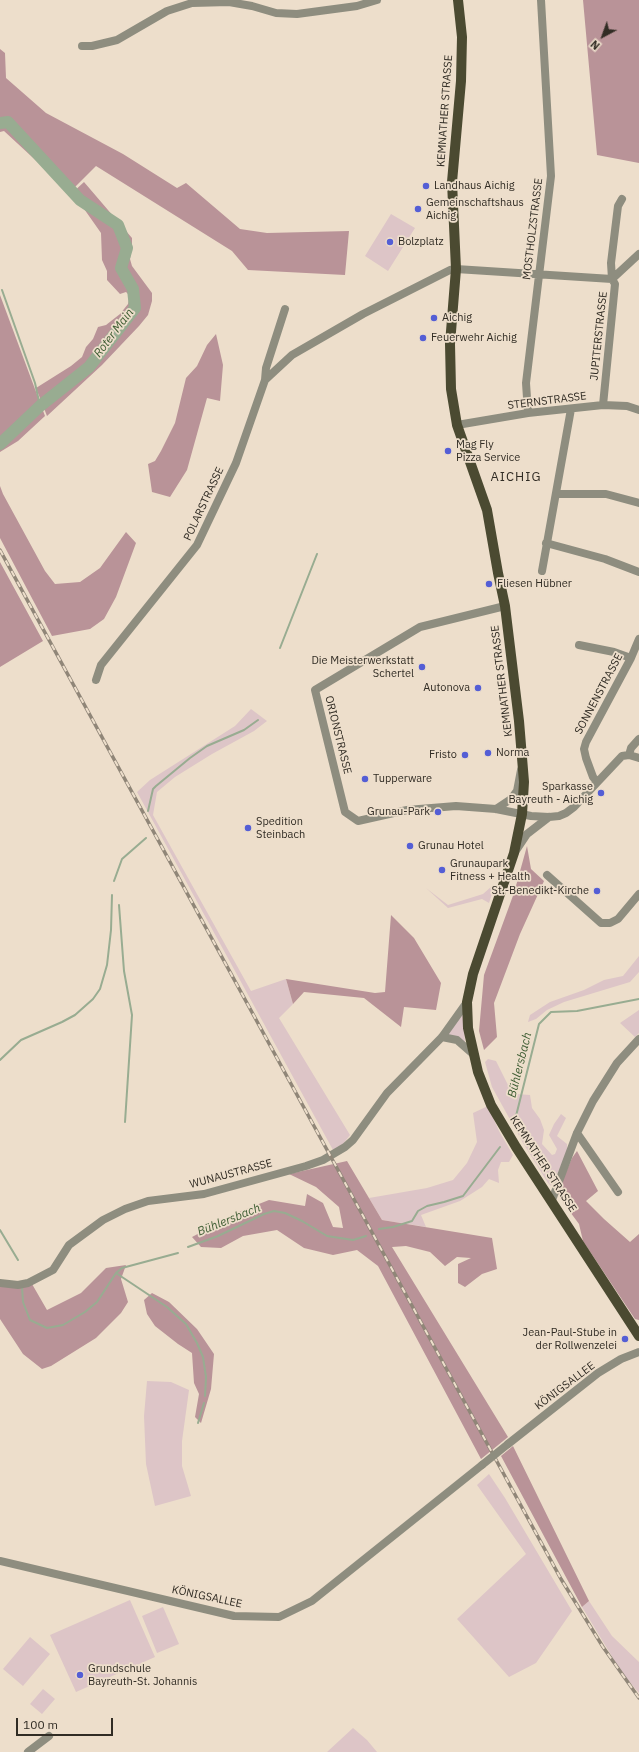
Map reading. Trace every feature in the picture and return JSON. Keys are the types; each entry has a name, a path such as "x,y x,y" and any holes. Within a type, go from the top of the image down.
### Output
{"main road":[{"name":"KEMNATHER STRASSE","path":"458,0 462,37 461,81 452,182 456,269 451,339 451,389 457,425 487,510 505,606 523,759 524,782 522,814 514,853 473,974 467,1002 468,1028 478,1072 491,1105 516,1147 552,1200 639,1336"}],"street":[{"path":"82,46 92,46 116,40 167,11 192,3 229,2 252,6 276,13 297,14 357,6 377,0"},
{"name":"MOSTHOLZSTRASSE","path":"528,413 526,383 550,176 541,0"},
{"name":"JUPITERSTRASSE","path":"603,405 615,284 612,279 611,263 618,206 622,199"},
{"path":"456,269 612,279 639,254"},
{"name":"POLARSTRASSE","path":"265,380 292,355 351,320 450,270 456,269"},
{"name":"POLARSTRASSE","path":"96,680 101,665 198,545 236,463 265,380 266,368 285,309"},
{"name":"STERNSTRASSE","path":"457,425 528,413 603,405 627,406 639,410"},
{"path":"542,572 571,409"},
{"path":"556,494 606,494 639,502"},
{"path":"546,543 605,559 639,572"},
{"name":"ORIONSTRASSE","path":"505,606 420,627 315,690 345,812 350,817 358,821 407,810 456,806 496,809 549,817"},
{"name":"SONNENSTRASSE","path":"597,782 593,777 584,749 586,742 639,639"},
{"path":"579,645 614,652 630,658"},
{"path":"629,755 631,748 639,739"},
{"path":"514,853 527,834 549,817 566,813 574,807 622,756 629,755 639,758"},
{"path":"496,809 511,799 517,791 523,759"},
{"path":"547,875 601,923 610,923 618,919 639,894"},
{"name":"WUNAUSTRASSE","path":"0,1282 18,1285 28,1283 53,1270 69,1245 85,1232 125,1209 148,1201 204,1194 306,1166 323,1160 345,1147 353,1140 387,1093 442,1037 467,1002"},
{"path":"442,1037 457,1040 473,1054"},
{"path":"552,1200 577,1133 592,1101 617,1063 639,1039"},
{"path":"577,1133 618,1192"},
{"name":"KÖNIGSALLEE","path":"0,1561 234,1616 279,1618 312,1601 598,1373 621,1359 639,1352"},
{"path":"28,1752 49,1736"}],"shaded area":[{"path":"583,0 639,0 639,163 597,155"},
{"path":"0,49 5,53 6,78 46,113 123,154 177,188 186,183 240,229 267,233 349,231 345,275 248,270 232,251 96,166 70,192 4,131 0,132"},
{"path":"84,182 132,238 130,259 132,266 152,293 152,301 148,315 139,326 102,365 47,416 36,388 71,366 82,357 86,347 93,339 98,327 106,325 120,314 128,304 130,296 126,292 120,294 107,280 107,271 102,260 101,233 82,206 70,195"},
{"name":"Bolzplatz","path":"391,214 415,228 388,271 365,256"},
{"path":"0,295 45,416 18,441 0,452"},
{"path":"216,334 223,365 220,401 207,398 187,470 170,497 152,492 148,464 155,461 175,423 186,378 197,366 207,345"},
{"path":"0,486 45,571 55,584 80,582 100,568 126,532 136,543 116,597 104,619 90,629 52,636 0,538"},
{"path":"0,562 43,641 0,667"},
{"path":"251,709 267,721 254,731 212,754 175,777 157,792 153,815 251,991 286,979 293,1004 279,1018 350,1135 343,1144 333,1150 137,792 150,780 235,726"},
{"path":"527,846 531,869 544,881 520,934 494,1003 497,1037 484,1050 479,1031 484,975 514,893"},
{"path":"492,886 493,891 489,903 482,899 448,908 426,888 448,905 483,894"},
{"path":"391,915 414,938 441,983 436,1010 404,1007 401,1027 364,998 304,992 293,1004 286,979 375,993 385,992"},
{"path":"639,956 639,972 630,982 564,1002 547,1010 536,1019 528,1022 530,1015 550,1002 584,990 604,980 623,976"},
{"path":"639,1010 639,1033 635,1037 620,1023"},
{"path":"462,1013 464,1015 465,1046 445,1036"},
{"path":"488,1059 496,1061 509,1087 516,1094 530,1095 532,1108 540,1119 544,1130 542,1144 552,1155 555,1154 557,1149 549,1135 561,1114 566,1118 557,1136 567,1144 567,1154 551,1186 523,1143 492,1087 485,1062"},
{"path":"488,1106 499,1131 513,1155 509,1162 501,1162 498,1170 499,1183 489,1179 482,1187 460,1201 421,1215 426,1227 382,1220 369,1198 427,1188 453,1180 467,1163 477,1142 473,1113"},
{"path":"577,1151 598,1191 586,1201 630,1242 639,1234 639,1320 635,1319 583,1241 579,1224 559,1197 558,1191 572,1158"},
{"path":"347,1161 382,1220 492,1238 497,1269 482,1274 465,1287 458,1283 458,1264 471,1258 457,1257 445,1266 430,1252 406,1246 392,1247 508,1437 481,1459 378,1266 357,1250 333,1255 304,1248 277,1230 243,1236 221,1248 201,1247 192,1237 241,1211 269,1200 305,1206 307,1194 323,1203 333,1227 343,1228 339,1207 316,1187 289,1174"},
{"path":"126,1265 121,1279 128,1302 121,1313 96,1338 51,1366 42,1369 23,1354 0,1319 0,1284 32,1284 47,1310 81,1293 106,1268"},
{"path":"152,1293 169,1302 197,1329 214,1354 211,1389 201,1423 195,1417 199,1394 194,1383 192,1353 155,1326 147,1314 144,1300"},
{"path":"147,1381 171,1382 189,1390 182,1441 182,1466 191,1496 155,1506 146,1464 144,1416"},
{"path":"513,1446 589,1601 582,1607 501,1456"},
{"path":"489,1474 505,1498 572,1611 536,1663 509,1677 457,1619 526,1554 477,1485"},
{"path":"130,1600 155,1657 76,1692 50,1635"},
{"path":"589,1601 612,1636 639,1662 639,1693 622,1673 582,1607"},
{"path":"163,1607 179,1644 157,1653 142,1616"},
{"path":"30,1637 50,1654 23,1686 3,1669"},
{"path":"43,1689 55,1699 42,1714 30,1704"},
{"path":"353,1728 367,1740 377,1752 327,1752"}],"waterway":[{"name":"Roter Main","path":"0,123 8,122 80,200 118,225 127,248 121,268 133,289 135,308 89,367 40,406 0,444"},
{"path":"2,290 35,383 40,406"},
{"path":"280,648 317,554"},
{"path":"148,811 153,789 156,786 207,746 244,730 258,720"},
{"path":"114,881 122,859 146,838"},
{"path":"0,1060 21,1040 75,1015 93,999 100,989 107,965 111,930 112,895"},
{"path":"119,905 124,971 132,1015 125,1122"},
{"name":"Bühlersbach","path":"515,1120 539,1024 551,1012 577,1011 639,999"},
{"name":"Bühlersbach","path":"379,1229 393,1227 412,1221 418,1211 427,1206 463,1196 500,1147"},
{"name":"Bühlersbach","path":"188,1247 218,1236 264,1214 274,1211 285,1213 302,1221 327,1236 353,1240 366,1236"},
{"name":"Bühlersbach","path":"0,1230 18,1260"},
{"name":"Bühlersbach","path":"22,1287 23,1302 30,1320 47,1328 63,1325 85,1312 97,1302 116,1273 122,1268 178,1253"},
{"path":"116,1273 167,1307 186,1324 203,1357 206,1377 205,1396"},
{"path":"198,1423 204,1403"}],"railway":[{"path":"0,550 561,1579 603,1647 639,1698"}],"place":[{"name":"Landhaus Aichig","path":"426,186"},
{"name":"Gemeinschaftshaus Aichig","path":"418,209"},
{"name":"Bolzplatz","path":"390,242"},
{"name":"Aichig","path":"434,318"},
{"name":"Feuerwehr Aichig","path":"423,338"},
{"name":"Mag Fly Pizza Service","path":"448,451"},
{"name":"Fliesen Hübner","path":"489,584"},
{"name":"Die Meisterwerkstatt Schertel","path":"422,667"},
{"name":"Autonova","path":"478,688"},
{"name":"Norma","path":"488,753"},
{"name":"Fristo","path":"465,755"},
{"name":"Tupperware","path":"365,779"},
{"name":"Sparkasse Bayreuth - Aichig","path":"601,793"},
{"name":"Grunau-Park","path":"438,812"},
{"name":"Spedition Steinbach","path":"248,828"},
{"name":"Grunau Hotel","path":"410,846"},
{"name":"Grunaupark Fitness + Health","path":"442,870"},
{"name":"St.-Benedikt-Kirche","path":"597,891"},
{"name":"Jean-Paul-Stube in der Rollwenzelei","path":"625,1339"},
{"name":"Grundschule Bayreuth-St. Johannis","path":"80,1675"}],"district":[{"name":"AICHIG","path":"516,477"}]}
